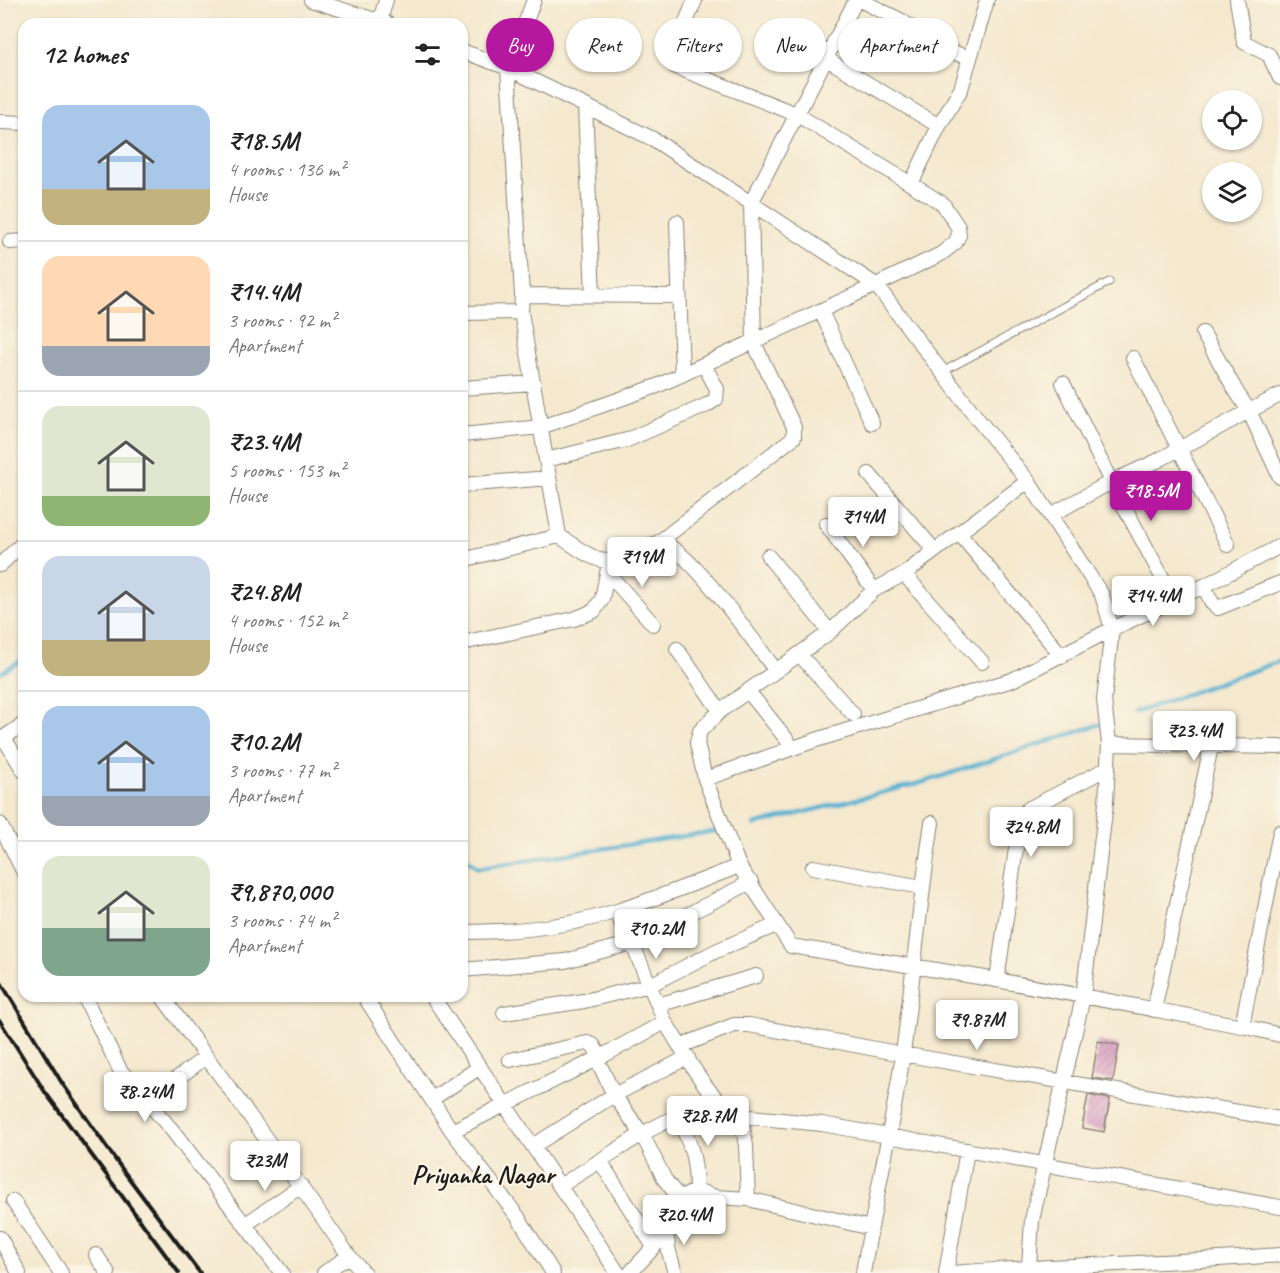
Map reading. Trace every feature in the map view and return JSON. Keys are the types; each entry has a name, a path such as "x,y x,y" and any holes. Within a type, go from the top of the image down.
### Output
{"street":[{"path":"311,0 367,18"},
{"path":"383,18 386,0"},
{"path":"527,18 534,0"},
{"path":"468,434 542,427 657,386 754,343 941,254 955,243 959,235 958,227 943,204 796,114 676,67 671,58 695,0"},
{"path":"826,56 856,0"},
{"path":"860,0 902,21 939,47 969,58"},
{"path":"911,184 939,126 961,89 987,0"},
{"path":"1238,0 1244,42 1269,55 1280,78"},
{"path":"468,53 486,60"},
{"path":"826,59 939,126"},
{"path":"508,72 522,295 521,312 559,536"},
{"path":"516,72 653,139 876,285 1028,481 1102,595 1112,629 1104,700 1109,744 1106,803 1083,997 1043,1164 1032,1220 1029,1267"},
{"path":"468,559 559,536 596,559 609,563 624,561 642,549 659,542 794,436 794,427 754,343 751,203 818,72"},
{"path":"585,106 592,296"},
{"path":"0,122 18,123"},
{"path":"677,222 682,375"},
{"path":"522,295 679,296"},
{"path":"821,311 872,423"},
{"path":"468,313 521,312"},
{"path":"1203,333 1249,411 1280,477"},
{"path":"1133,358 1228,545"},
{"path":"546,460 627,440 707,405 716,399 717,389 704,365"},
{"path":"468,388 534,383"},
{"path":"1063,383 1162,577"},
{"path":"1051,514 1157,461 1280,395"},
{"path":"869,474 935,551"},
{"path":"468,484 549,478"},
{"path":"1028,481 904,574 874,590 830,632 720,711 700,731 697,743 705,779 739,866 791,946 997,980 1280,1035"},
{"path":"826,524 874,590"},
{"path":"959,533 1062,656"},
{"path":"659,542 671,545 687,559 776,671"},
{"path":"705,779 819,739 1012,680 1280,546"},
{"path":"0,565 18,548"},
{"path":"768,556 830,632"},
{"path":"609,563 613,579 653,624"},
{"path":"468,642 574,618 594,611 602,599 609,563"},
{"path":"904,574 982,662"},
{"path":"1204,586 1212,603 1218,608 1280,583"},
{"path":"677,649 720,711"},
{"path":"799,654 853,714"},
{"path":"748,692 788,741"},
{"path":"18,728 2,739 18,762"},
{"path":"1109,744 1280,747"},
{"path":"1154,1010 1211,747"},
{"path":"997,980 1020,821 1024,813 1028,808 1108,768"},
{"path":"0,824 18,861"},
{"path":"863,1273 902,1054 932,824"},
{"path":"1242,1026 1280,832"},
{"path":"468,933 500,932 564,923 616,912 739,866"},
{"path":"813,867 922,887"},
{"path":"468,969 565,961 632,943 751,882"},
{"path":"616,912 632,943 665,1022 713,1097 729,1112 741,1116 822,1124 1280,1207"},
{"path":"504,1013 584,1000 650,985 716,951 776,925"},
{"path":"658,1005 756,976"},
{"path":"87,1002 120,1070 246,1224 282,1273"},
{"path":"166,1002 301,1186 349,1256 364,1273"},
{"path":"368,1002 452,1131 518,1217 553,1273"},
{"path":"436,1002 618,1273"},
{"path":"452,1131 665,1022"},
{"path":"533,1146 685,1052 734,1025 785,1031 902,1054 1280,1119"},
{"path":"510,1060 587,1043 593,1045 615,1095 642,1134 665,1180 680,1199"},
{"path":"147,1101 206,1057"},
{"path":"432,1099 480,1067"},
{"path":"560,1186 642,1134 713,1097"},
{"path":"677,1116 690,1142 696,1165 696,1190"},
{"path":"741,1116 746,1146 748,1199"},
{"path":"946,1273 967,1150"},
{"path":"600,1161 654,1247"},
{"path":"246,1224 301,1186"},
{"path":"630,1273 654,1247 680,1199 696,1190 716,1197 748,1199 871,1228"},
{"path":"13,1201 61,1273"},
{"path":"665,1226 675,1273"},
{"path":"0,1238 18,1273"},
{"path":"96,1255 108,1273"},
{"path":"324,1273 349,1256"},
{"path":"953,1273 1029,1267 1197,1262 1280,1256"}],"lane":[{"path":"942,372 1109,282"}],"building":[{"path":"1098,1041 1119,1045 1113,1081 1092,1078"},
{"path":"1088,1095 1110,1099 1104,1132 1082,1128"}],"waterway":[{"path":"1134,713 1280,661"},
{"path":"0,673 18,662"},
{"path":"754,825 924,782 1104,723"},
{"path":"468,860 478,868 717,831"}],"railway":[{"path":"0,981 62,1083 122,1169 200,1273"},
{"path":"0,1021 45,1092 179,1273"}],"district":[{"name":"Priyanka Nagar","path":"483,1174"}]}
